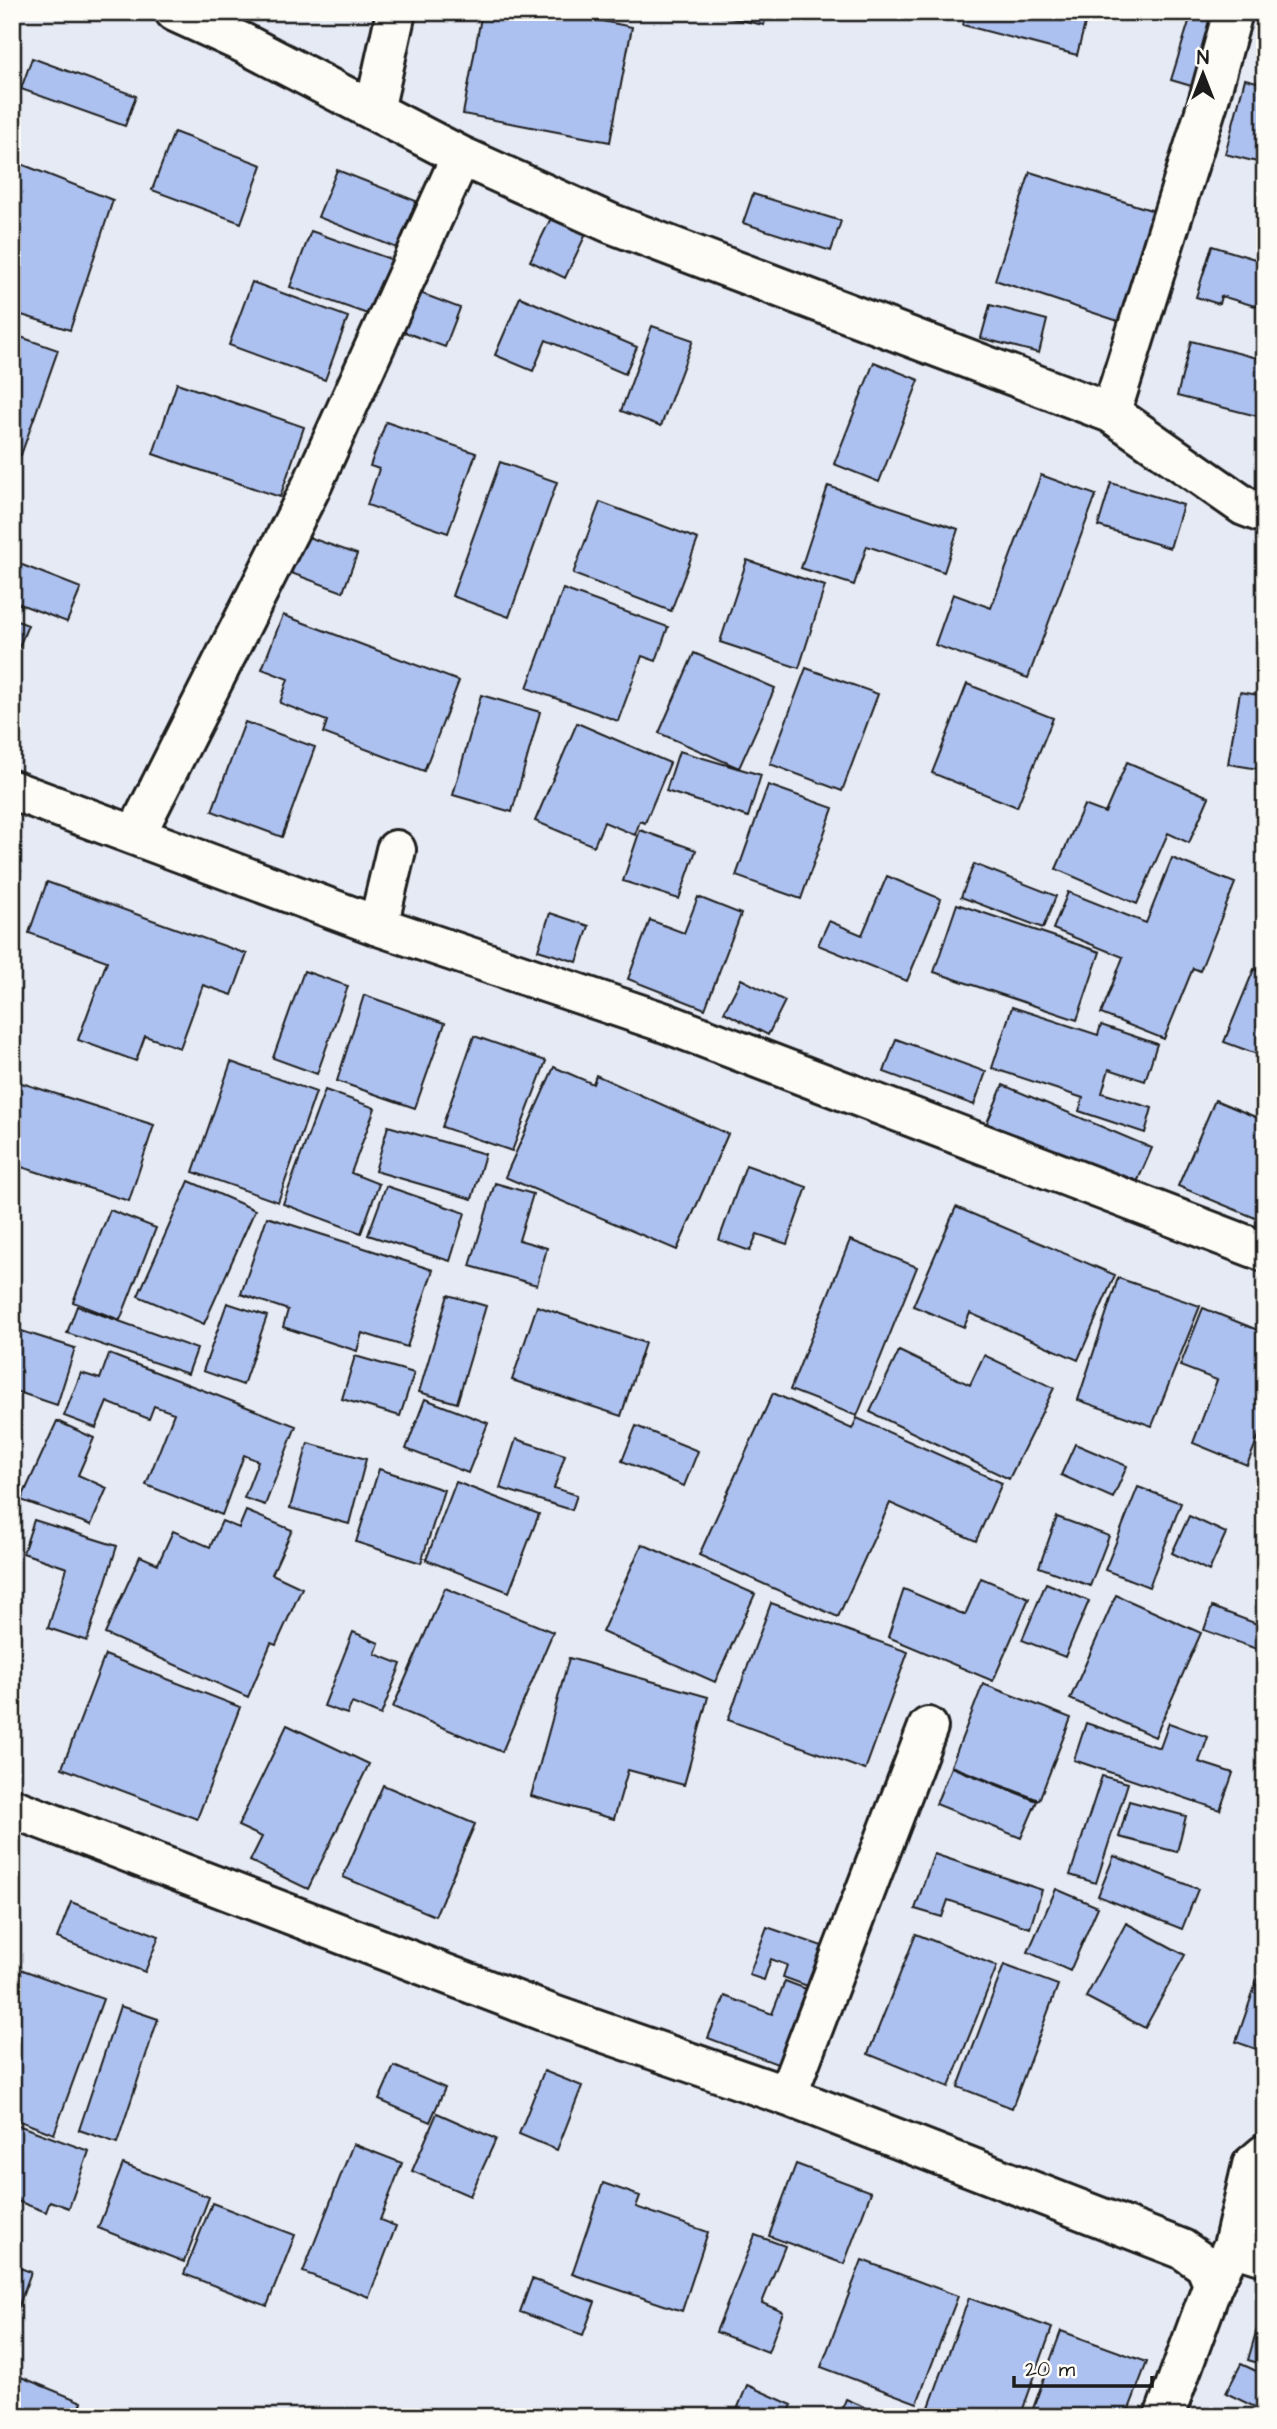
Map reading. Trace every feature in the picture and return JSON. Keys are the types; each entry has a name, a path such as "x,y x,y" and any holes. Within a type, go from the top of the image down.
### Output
{"street":[{"path":"175,12 243,43 461,156 610,223 977,365 1111,413 1244,506 1265,514"},
{"path":"374,111 396,12"},
{"path":"1111,413 1206,110 1233,12"},
{"path":"136,834 313,483 461,156"},
{"path":"12,790 378,926 663,1022 1265,1252"},
{"path":"378,926 396,850"},
{"path":"787,2096 928,1727"},
{"path":"12,1808 556,2016 787,2096 1182,2249 1205,2265 1213,2284"},
{"path":"1164,2417 1213,2284 1249,2251 1252,2165 1265,2154"}],"building":[{"path":"482,12 557,12 632,27 610,142 463,114"},
{"path":"701,12 767,12 764,25"},
{"path":"967,12 1088,12 1077,55 963,25"},
{"path":"1192,12 1228,12 1205,90 1171,80"},
{"path":"32,58 136,96 125,126 21,89"},
{"path":"1245,79 1265,84 1265,164 1225,154"},
{"path":"174,132 262,165 241,223 152,190"},
{"path":"16,162 113,200 70,330 12,312 12,169"},
{"path":"337,170 416,201 397,248 318,217"},
{"path":"1030,172 1154,211 1118,321 995,280"},
{"path":"1265,178 1265,206 1257,205"},
{"path":"753,194 841,221 831,251 743,223"},
{"path":"551,218 586,234 565,278 530,261"},
{"path":"311,231 396,261 376,317 290,287"},
{"path":"1212,246 1265,262 1265,309 1221,296 1219,304 1196,297"},
{"path":"252,282 348,317 325,380 229,345"},
{"path":"415,291 460,308 445,347 399,330"},
{"path":"520,297 637,347 625,374 546,340 533,371 495,355"},
{"path":"990,305 1047,320 1039,353 981,338"},
{"path":"652,326 693,340 661,426 621,411"},
{"path":"12,334 58,350 21,455 12,452"},
{"path":"1191,341 1265,360 1265,418 1177,396"},
{"path":"874,362 919,380 879,482 834,464"},
{"path":"177,383 304,427 280,497 153,454"},
{"path":"386,422 476,453 448,533 367,505 379,469 370,466"},
{"path":"500,462 557,482 509,617 452,596"},
{"path":"1041,475 1096,495 1028,678 935,645 953,594 991,608"},
{"path":"1111,483 1183,505 1170,548 1098,526"},
{"path":"828,486 958,529 944,572 867,546 854,585 801,568"},
{"path":"600,502 698,539 671,611 573,574"},
{"path":"305,536 357,554 343,592 291,573"},
{"path":"747,560 825,586 799,668 720,642"},
{"path":"12,561 81,588 67,622 12,601"},
{"path":"1265,586 1265,670 1256,669"},
{"path":"563,589 668,627 656,661 642,656 618,721 527,688"},
{"path":"283,615 459,681 424,771 323,733 327,721 280,703 288,679 262,669"},
{"path":"12,619 28,625 12,664"},
{"path":"694,653 775,688 739,768 659,733"},
{"path":"806,668 878,694 842,791 770,764"},
{"path":"967,684 1053,718 1017,807 932,773"},
{"path":"1240,692 1265,696 1265,770 1228,764"},
{"path":"481,695 540,712 512,812 453,795"},
{"path":"245,722 315,747 282,837 212,811"},
{"path":"577,723 670,763 645,823 640,821 635,835 604,822 594,846 535,821"},
{"path":"679,751 761,775 748,817 666,791"},
{"path":"1127,762 1209,797 1189,843 1168,833 1137,904 1056,869 1084,805 1105,813"},
{"path":"768,785 833,808 801,899 736,876"},
{"path":"640,830 696,850 679,899 623,881"},
{"path":"1172,858 1235,883 1200,971 1193,968 1164,1039 1101,1014 1123,957 1053,929 1068,892 1146,923"},
{"path":"974,864 1056,896 1043,928 961,897"},
{"path":"12,867 21,871 12,891"},
{"path":"887,876 941,899 907,981 818,945 829,921 862,935"},
{"path":"47,882 247,954 232,995 203,985 180,1048 145,1036 136,1061 78,1040 107,961 29,933"},
{"path":"698,897 741,914 705,1009 628,979 650,920 684,933"},
{"path":"957,904 1100,952 1077,1020 934,972"},
{"path":"550,913 589,926 577,962 538,950"},
{"path":"1254,969 1265,974 1265,1057 1224,1042"},
{"path":"304,971 348,986 317,1074 273,1058"},
{"path":"741,979 785,1001 768,1035 724,1012"},
{"path":"364,995 445,1023 415,1108 337,1081"},
{"path":"1012,1007 1098,1035 1101,1025 1157,1044 1145,1081 1109,1069 1102,1093 1152,1108 1145,1133 1079,1111 1083,1098 992,1068"},
{"path":"474,1036 546,1061 512,1151 442,1127"},
{"path":"896,1039 986,1072 974,1105 884,1072"},
{"path":"231,1062 316,1092 278,1202 193,1172"},
{"path":"554,1067 593,1084 596,1075 728,1134 677,1250 505,1177"},
{"path":"12,1080 154,1125 129,1201 12,1164"},
{"path":"1003,1085 1152,1148 1135,1187 986,1125"},
{"path":"325,1090 375,1108 351,1173 379,1184 361,1233 283,1204"},
{"path":"1215,1100 1265,1121 1265,1222 1178,1186"},
{"path":"388,1126 485,1154 472,1199 375,1171"},
{"path":"746,1165 807,1187 787,1244 757,1234 750,1251 719,1240"},
{"path":"189,1181 255,1210 204,1324 138,1296"},
{"path":"495,1183 533,1194 519,1240 547,1248 537,1285 470,1266"},
{"path":"386,1186 465,1213 450,1261 368,1235"},
{"path":"956,1207 1115,1275 1078,1360 970,1313 964,1327 913,1306"},
{"path":"110,1210 156,1228 120,1320 73,1302"},
{"path":"267,1217 433,1270 407,1347 362,1333 357,1351 283,1327 288,1310 241,1294"},
{"path":"850,1240 917,1267 857,1416 790,1390"},
{"path":"1118,1278 1200,1306 1152,1426 1078,1400"},
{"path":"448,1295 486,1306 457,1403 419,1392"},
{"path":"227,1303 267,1316 243,1385 203,1371"},
{"path":"77,1306 197,1349 188,1374 67,1333"},
{"path":"537,1306 645,1343 621,1416 512,1380"},
{"path":"1203,1308 1265,1333 1265,1421 1247,1465 1193,1443 1217,1380 1180,1366"},
{"path":"12,1328 75,1348 57,1405 12,1390"},
{"path":"899,1351 970,1385 984,1355 1054,1388 1009,1479 870,1412"},
{"path":"109,1354 296,1426 265,1505 244,1498 258,1461 244,1455 222,1515 146,1485 174,1413 154,1406 149,1419 107,1402 96,1428 64,1416 81,1373 100,1379"},
{"path":"355,1356 414,1373 400,1416 342,1399"},
{"path":"773,1393 852,1429 857,1418 1002,1483 976,1541 890,1503 838,1617 699,1555"},
{"path":"425,1399 488,1423 468,1473 406,1449"},
{"path":"57,1421 94,1438 78,1475 107,1488 91,1525 21,1500"},
{"path":"636,1426 698,1451 684,1486 622,1461"},
{"path":"516,1439 565,1455 554,1488 577,1495 572,1510 500,1488"},
{"path":"308,1443 366,1459 349,1524 290,1508"},
{"path":"1075,1444 1127,1466 1113,1498 1061,1475"},
{"path":"379,1469 444,1490 421,1563 356,1542"},
{"path":"456,1482 539,1514 509,1592 426,1560"},
{"path":"1138,1487 1181,1503 1149,1587 1105,1570"},
{"path":"246,1511 292,1530 272,1574 302,1588 276,1645 271,1643 248,1697 105,1634 140,1556 158,1564 173,1531 210,1547 222,1521 239,1528"},
{"path":"1189,1516 1226,1533 1209,1571 1172,1553"},
{"path":"1057,1517 1109,1536 1090,1586 1039,1567"},
{"path":"34,1520 117,1546 87,1641 48,1628 67,1568 23,1553"},
{"path":"642,1544 755,1594 715,1682 602,1632"},
{"path":"981,1578 1029,1598 993,1681 888,1637 904,1589 965,1615"},
{"path":"1046,1583 1089,1601 1065,1657 1022,1640"},
{"path":"445,1588 553,1632 502,1752 393,1707"},
{"path":"1116,1595 1201,1633 1155,1737 1070,1699"},
{"path":"771,1603 908,1652 865,1770 728,1720"},
{"path":"1265,1603 1265,1652 1204,1630 1212,1607 1257,1624"},
{"path":"353,1632 379,1643 375,1654 401,1664 381,1715 352,1703 347,1714 324,1706"},
{"path":"105,1655 240,1707 197,1819 62,1768"},
{"path":"569,1658 708,1697 684,1785 628,1770 614,1819 531,1796"},
{"path":"983,1684 1071,1718 1039,1800 951,1766"},
{"path":"1086,1723 1160,1748 1169,1723 1208,1737 1199,1762 1233,1773 1220,1810 1074,1760"},
{"path":"287,1725 369,1764 308,1889 250,1861 262,1837 238,1826"},
{"path":"951,1767 1037,1801 1021,1838 936,1804"},
{"path":"1102,1776 1128,1783 1096,1883 1070,1875"},
{"path":"383,1785 475,1824 435,1916 343,1877"},
{"path":"1129,1801 1186,1816 1177,1852 1119,1837"},
{"path":"934,1854 1042,1890 1030,1928 948,1900 942,1917 915,1909"},
{"path":"1114,1856 1198,1889 1182,1929 1098,1896"},
{"path":"1056,1889 1098,1907 1070,1971 1028,1952"},
{"path":"71,1902 159,1936 145,1972 57,1938"},
{"path":"1126,1923 1185,1955 1145,2028 1086,1997"},
{"path":"767,1927 828,1948 813,1988 783,1977 787,1965 771,1959 764,1980 749,1975"},
{"path":"916,1934 997,1966 949,2087 868,2054"},
{"path":"1265,1960 1265,2052 1236,2042"},
{"path":"1004,1965 1058,1985 1012,2108 958,2087"},
{"path":"12,1966 103,1999 54,2134 12,2118"},
{"path":"785,1981 817,1993 788,2068 708,2038 725,1996 772,2014"},
{"path":"120,2006 158,2019 117,2143 79,2130"},
{"path":"394,2066 445,2088 430,2122 379,2100"},
{"path":"544,2071 582,2086 557,2150 519,2134"},
{"path":"437,2113 496,2139 470,2196 412,2171"},
{"path":"12,2123 89,2151 69,2208 50,2201 46,2212 12,2199"},
{"path":"353,2144 402,2163 380,2220 396,2226 369,2297 303,2272"},
{"path":"123,2164 209,2197 184,2262 98,2228"},
{"path":"796,2164 871,2192 844,2264 769,2236"},
{"path":"603,2183 640,2196 636,2207 708,2232 682,2311 572,2274"},
{"path":"212,2203 295,2235 267,2306 184,2274"},
{"path":"755,2235 785,2246 762,2303 783,2312 768,2352 716,2332"},
{"path":"862,2260 958,2296 917,2403 821,2367"},
{"path":"12,2265 31,2272 12,2325"},
{"path":"532,2279 595,2302 583,2335 520,2312"},
{"path":"969,2298 1052,2328 1020,2417 946,2417 928,2410"},
{"path":"1265,2301 1265,2365 1248,2360"},
{"path":"1061,2331 1147,2362 1126,2417 1030,2417"},
{"path":"1241,2364 1265,2375 1265,2412 1226,2393"},
{"path":"21,2377 82,2402 76,2417 21,2417 12,2413 12,2398"},
{"path":"747,2385 792,2405 786,2417 734,2417"},
{"path":"846,2399 853,2402 886,2417 839,2417"}]}
